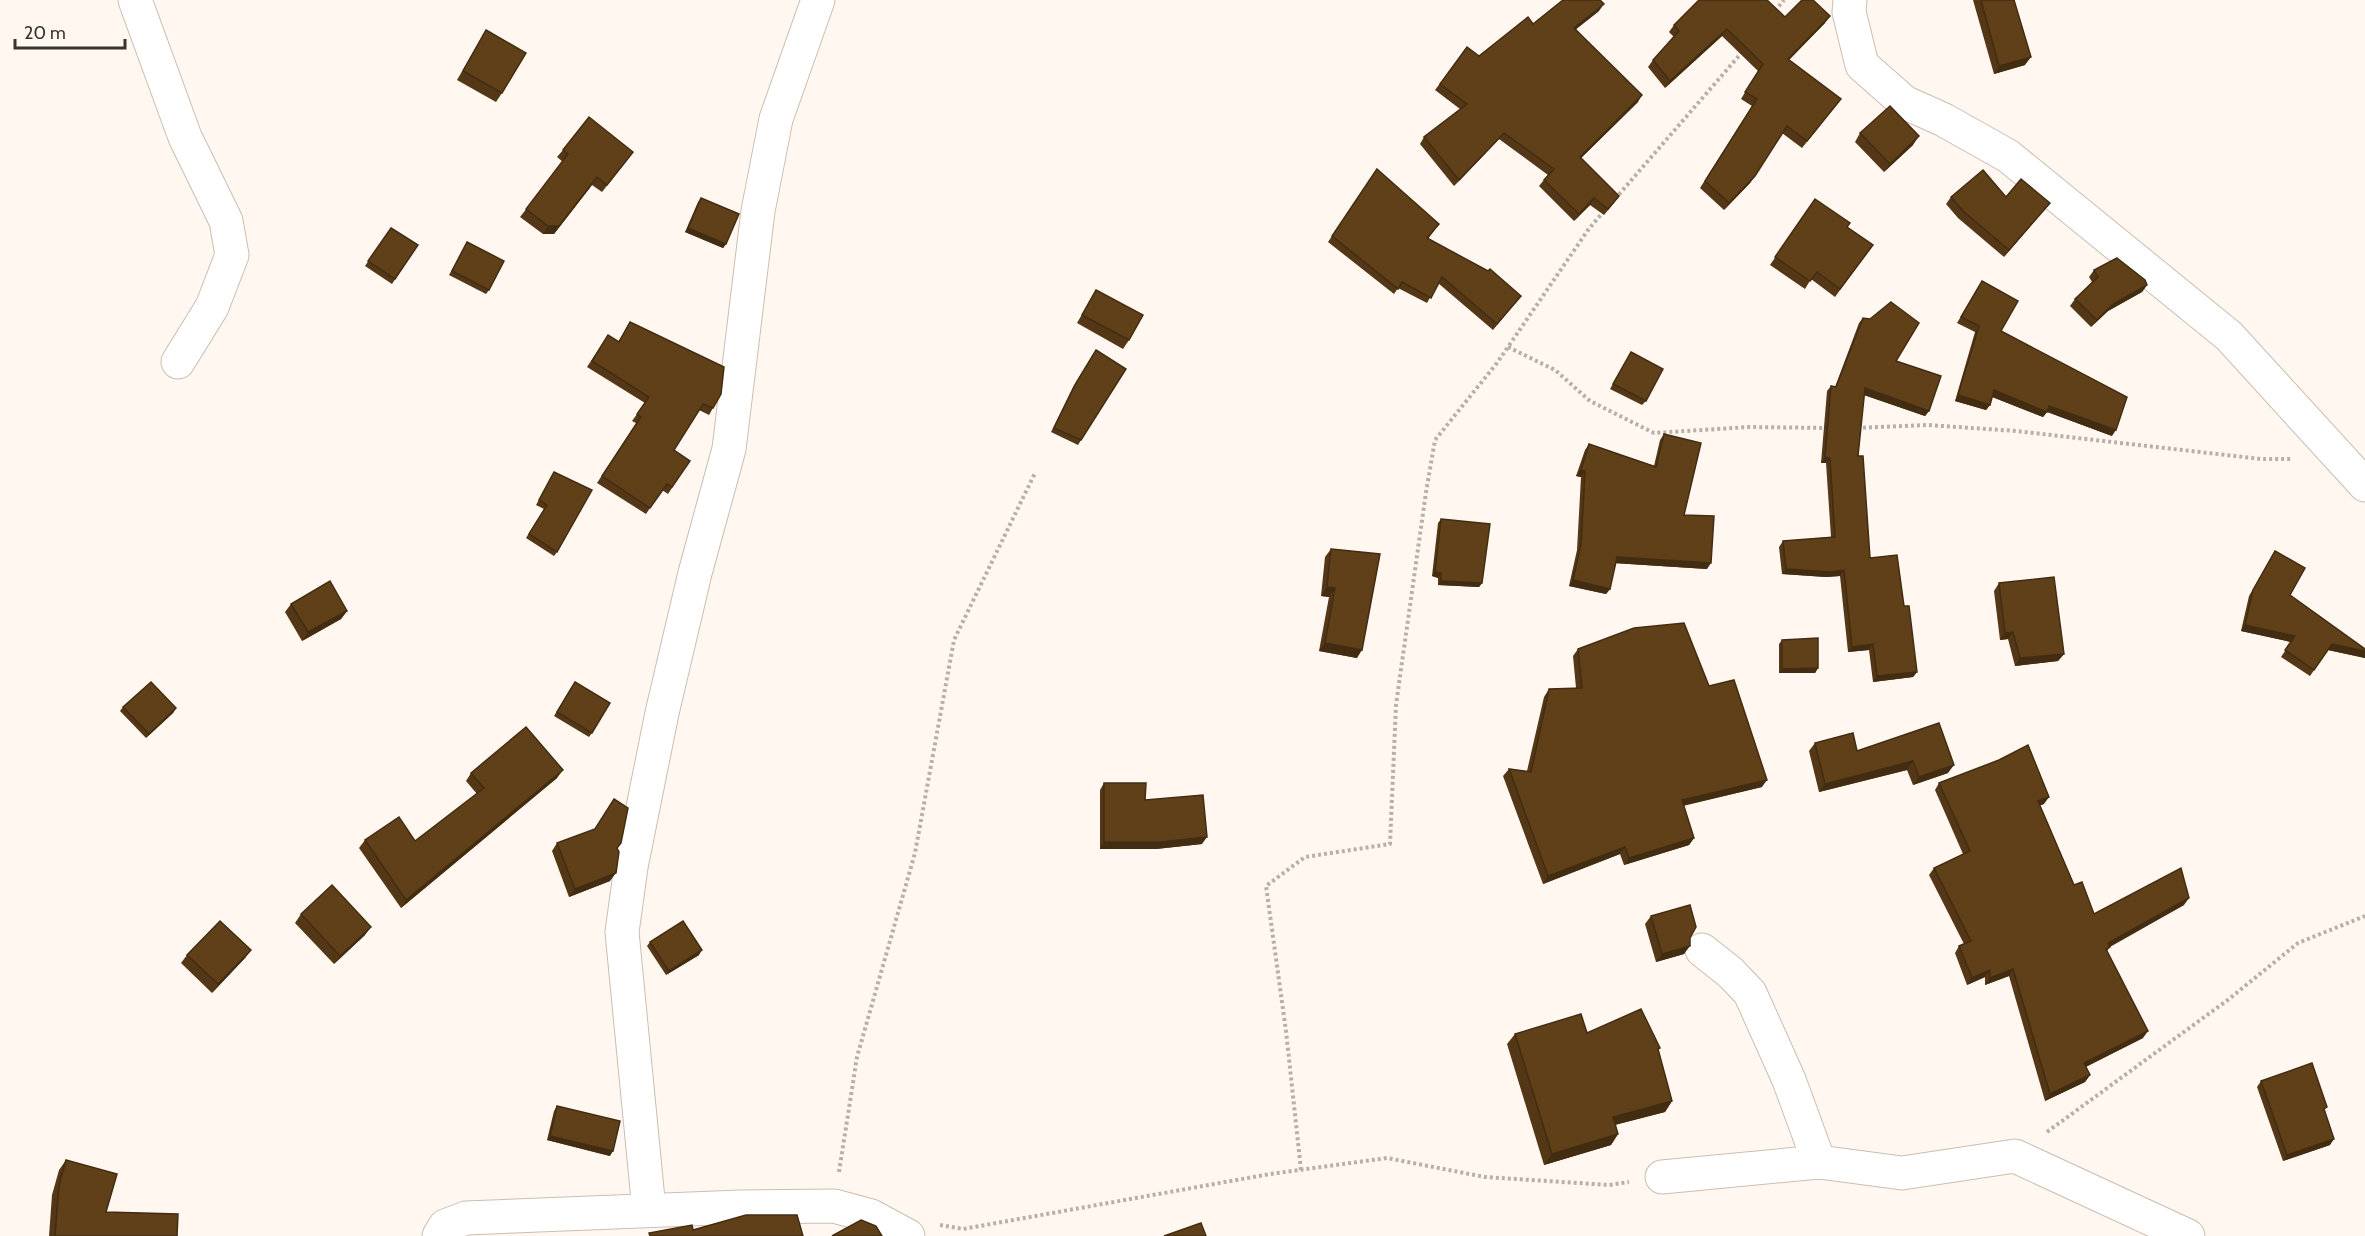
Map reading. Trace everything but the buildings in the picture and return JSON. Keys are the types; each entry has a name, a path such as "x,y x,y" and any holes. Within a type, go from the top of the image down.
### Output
{"street":[{"path":"135,0 185,137 226,220 232,255 212,307 178,362"},
{"path":"649,1210 622,932 623,921 631,867 662,713 695,573 729,449 759,211 776,119 818,0"},
{"path":"1850,0 1848,12 1862,65 1904,102 1944,120 2008,156 2091,221 2229,336 2365,485"},
{"path":"1702,950 1731,973 1750,993 1788,1080 1819,1162"},
{"path":"1662,1177 1819,1162 1902,1173 2015,1156 2188,1236"},
{"path":"439,1236 445,1226 466,1218 649,1210 834,1206 918,1230"}],"path":[{"path":"1771,16 1784,0"},
{"path":"1301,1170 1286,1031 1266,886 1305,857 1390,844 1396,705 1435,440 1508,347 1588,230 1751,41"},
{"path":"1508,347 1555,370 1590,401 1654,433 1749,427 1837,428"},
{"path":"1849,428 1929,425 2016,431 2261,459 2340,458"},
{"path":"834,1206 857,1057 915,854 954,640 1035,473"},
{"path":"2015,1156 2229,999 2298,943 2365,916"},
{"path":"918,1230 963,1229 1301,1170 1387,1158 1485,1177 1609,1185 1662,1177"}]}
